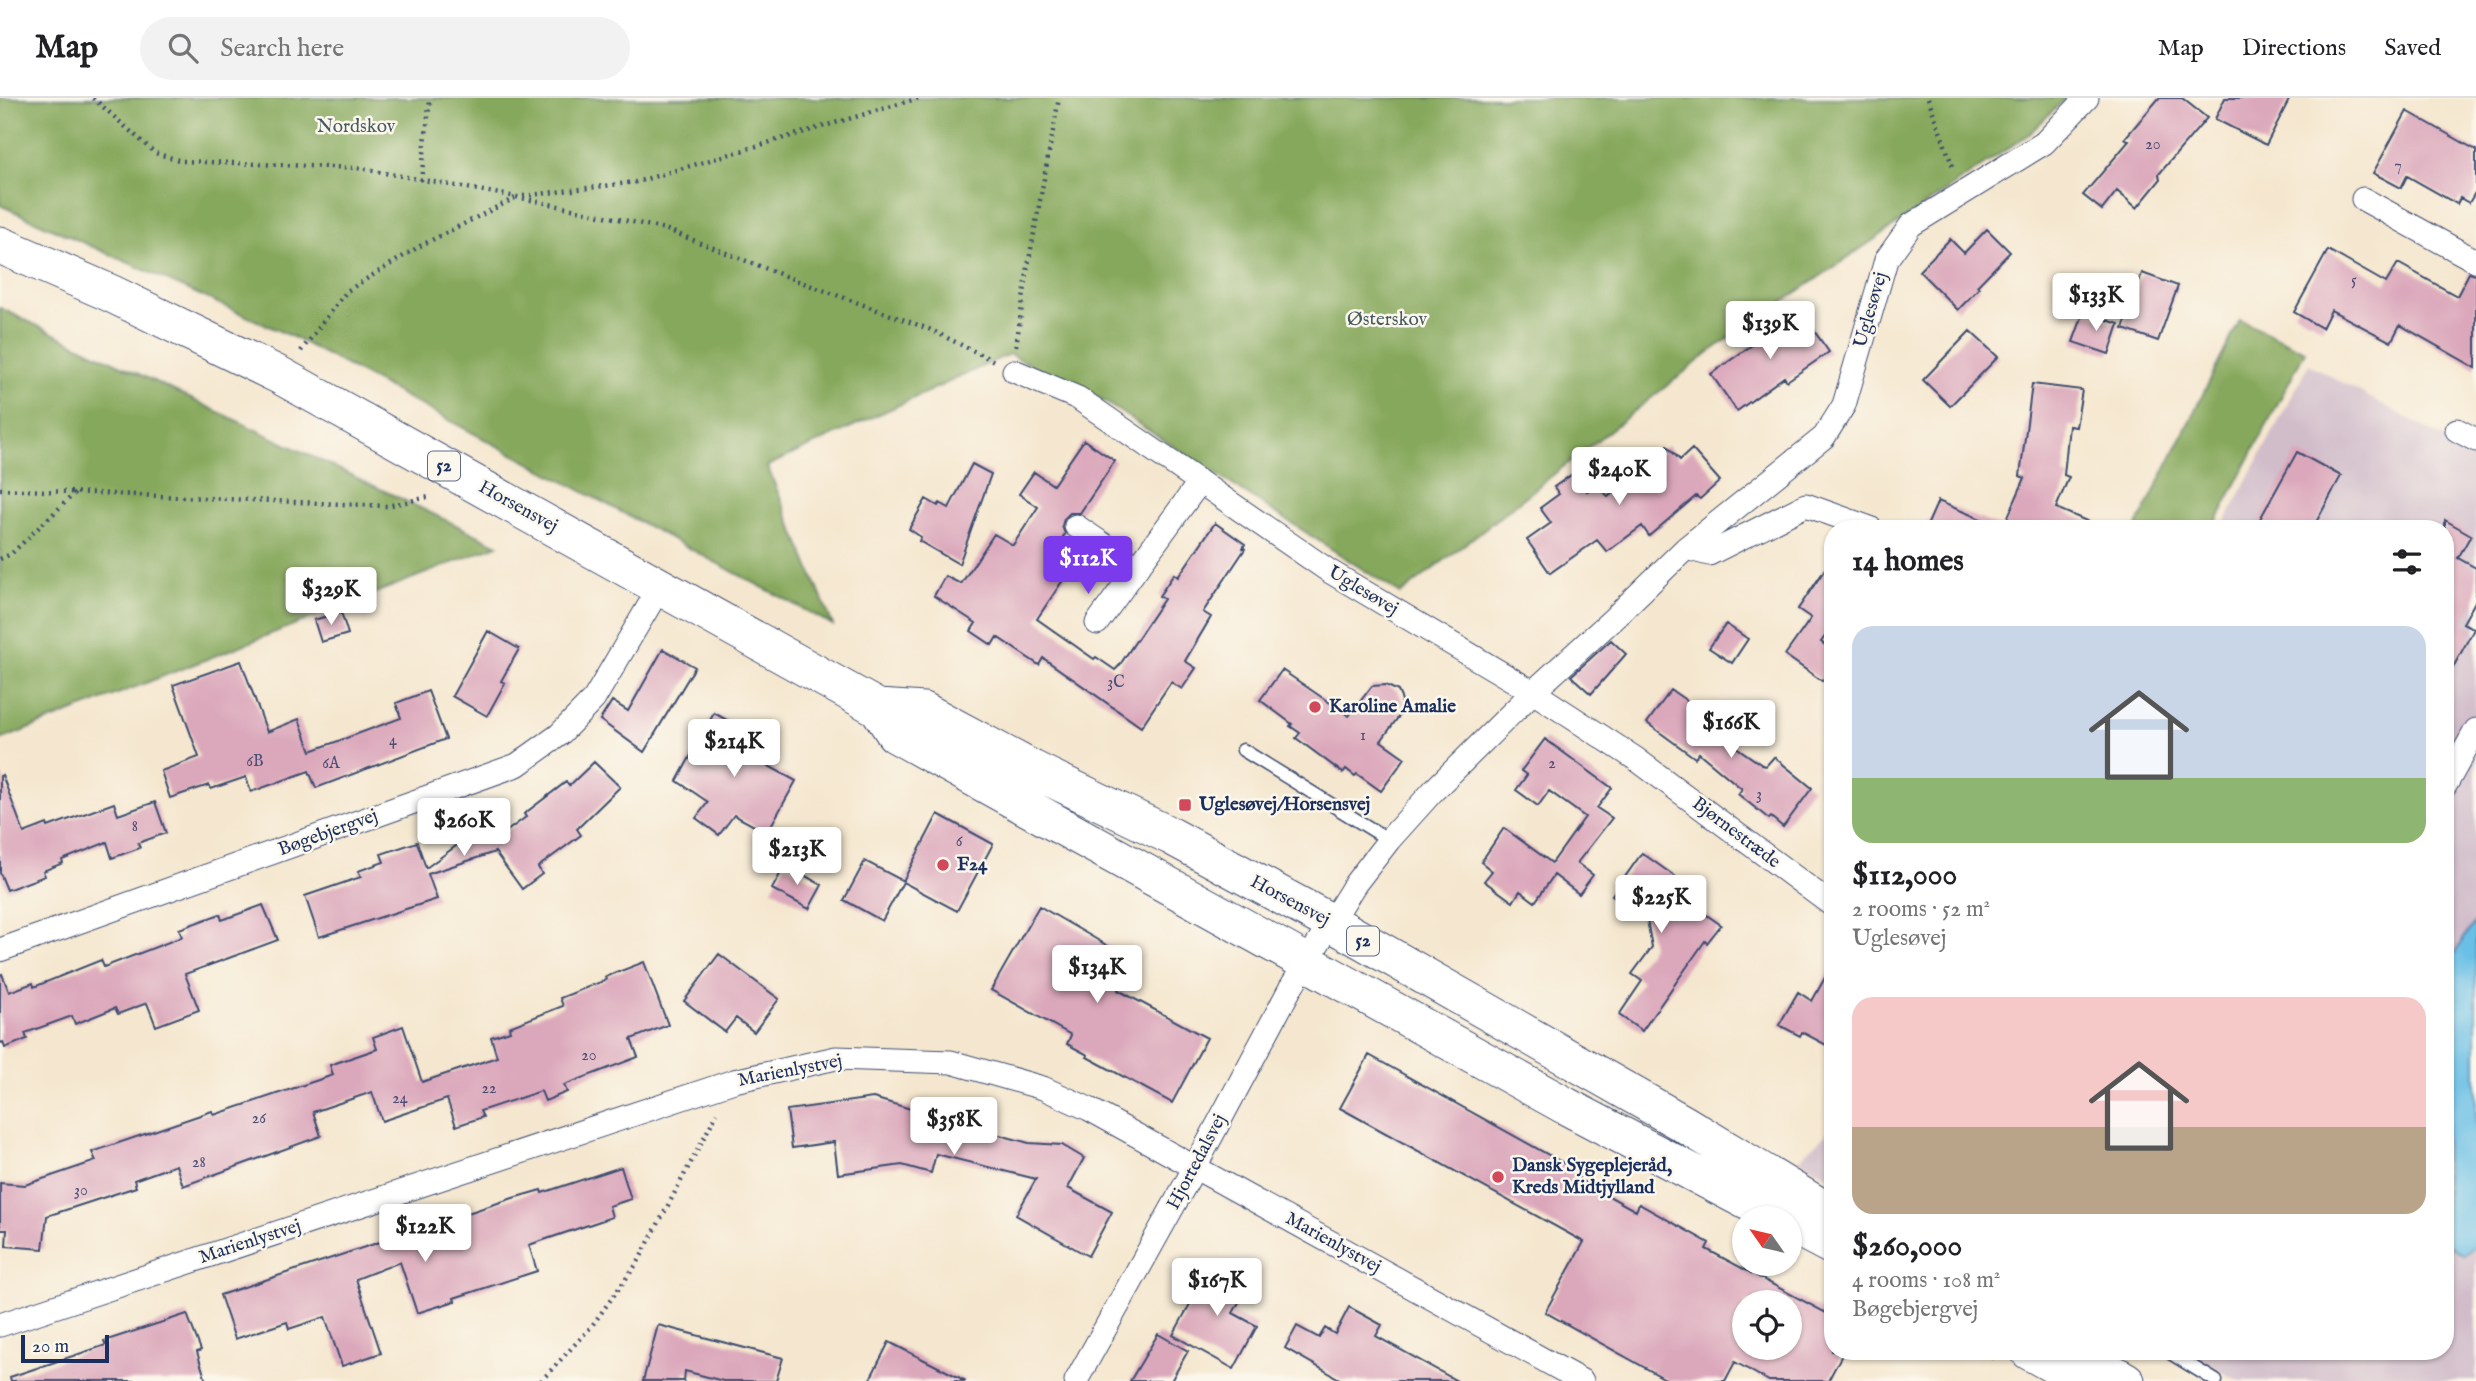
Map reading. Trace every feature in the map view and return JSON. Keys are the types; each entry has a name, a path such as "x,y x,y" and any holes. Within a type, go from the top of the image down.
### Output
{"main road":[{"name":"Horsensvej","path":"0,245 110,293 281,376 878,708 895,734 1684,1124 1824,1209"},
{"name":"Horsensvej","path":"1318,942 1566,1106 1756,1206"},
{"path":"1802,1230 1824,1242"},
{"path":"2045,1360 2083,1381"},
{"path":"2090,1360 2126,1381"}],"street":[{"name":"Uglesøvej","path":"1318,942 1355,884 1433,791 1533,692 1613,620 1686,548 1825,437 1844,405 1886,260 1911,225 2044,143 2087,98"},
{"path":"2363,199 2476,261"},
{"name":"Uglesøvej","path":"1014,371 1078,398 1329,571 1533,692"},
{"path":"1097,623 1199,482"},
{"path":"1686,548 1709,554 1806,505 1848,520"},
{"path":"1076,526 1137,567"},
{"name":"Bøgebjergvej","path":"0,950 517,765 559,735 594,699 660,587"},
{"name":"Bjørnestræde","path":"1533,692 1636,759 1824,899"},
{"path":"2454,770 2476,730"},
{"name":"Hjortedalsvej","path":"1076,1381 1318,942"},
{"name":"Marienlystvej","path":"0,1325 734,1081 836,1058 951,1062 1043,1088 1195,1167 1582,1381"}],"lane":[{"path":"1243,750 1389,841"},
{"path":"2182,1360 2216,1381"}],"path":[{"path":"93,98 155,153 182,161 357,168 517,197 665,229 929,329 1014,371 1029,260 1059,98"},
{"path":"421,181 430,98"},
{"path":"281,376 347,291 420,246 517,197 636,182 919,98"},
{"path":"1928,98 1952,161 1960,195"},
{"path":"0,489 387,506 482,486"},
{"path":"0,559 11,554 75,492"},
{"path":"541,1381 591,1327 638,1262 734,1081"}],"shaded area":[{"path":"2309,364 2476,456 2476,1381 2240,1381 2198,1360 2454,1360 2454,520 2226,520"},
{"path":"1824,1136 1824,1174 1798,1160"}],"green space":[{"name":"Østerskov","path":"0,98 2066,98 2029,134 1715,348 1401,594 1094,395 1009,354 767,466 833,625 295,338 0,205"},
{"path":"0,308 456,525 498,545 0,740"},
{"path":"2240,320 2305,351 2217,520 2140,520"}],"water":[{"path":"2476,920 2476,1245 2464,1255 2454,1248 2455,952"}],"building":[{"path":"2159,98 2182,98 2207,118 2159,174 2160,180 2137,208 2117,191 2102,210 2083,195 2129,141 2125,138"},
{"path":"2225,98 2290,98 2266,145 2215,119"},
{"path":"2407,111 2476,150 2476,191 2469,203 2460,198 2457,204 2407,176 2401,188 2373,173"},
{"path":"1987,229 2010,252 1958,310 1919,271 1950,239 1964,253"},
{"path":"2328,250 2386,283 2398,263 2457,296 2469,273 2476,275 2476,368 2400,325 2391,342 2331,310 2322,328 2294,312"},
{"path":"2142,273 2178,286 2158,341 2123,329"},
{"path":"1800,311 1829,352 1787,381 1784,377 1737,411 1711,374"},
{"path":"2084,312 2119,324 2109,354 2073,342"},
{"path":"1970,331 1998,357 1950,406 1923,380"},
{"path":"2032,384 2082,390 2076,427 2069,426 2064,475 2069,477 2056,508 2084,520 2007,520 2025,478 2020,476"},
{"path":"1084,440 1115,461 1080,513 1070,513 1064,519 1062,526 1065,534 1053,552 1073,565 1037,619 1094,659 1096,657 1115,670 1119,666 1164,599 1159,596 1174,574 1178,577 1215,523 1245,544 1245,549 1203,612 1211,617 1185,661 1196,668 1182,689 1171,682 1141,727 1043,658 1039,665 997,637 992,645 971,631 976,623 934,596 945,576 961,584 994,534 1013,545 1038,507 1019,494 1034,472 1053,485"},
{"path":"1667,446 1680,460 1692,449 1720,481 1700,499 1696,496 1649,536 1642,526 1607,552 1597,540 1550,573 1527,540 1551,523 1540,508 1559,494 1554,487 1574,473 1587,491 1598,483 1608,497"},
{"path":"2297,452 2341,476 2317,520 2259,520"},
{"path":"972,464 991,474 959,564 919,541 921,537 909,529 926,499 938,506 940,503 949,508"},
{"path":"1938,501 1983,520 1930,520"},
{"path":"2454,525 2471,535 2458,558 2476,568 2476,600 2463,623 2474,629 2454,666"},
{"path":"1824,571 1822,681 1785,655 1811,618 1798,609"},
{"path":"341,612 348,634 321,642 314,620"},
{"path":"1726,624 1748,639 1732,663 1709,648"},
{"path":"488,631 519,649 501,681 505,683 487,716 452,696"},
{"path":"1611,640 1626,654 1591,694 1571,676"},
{"path":"663,649 695,667 644,752 600,720 612,701 628,711"},
{"path":"241,661 267,732 299,719 311,751 401,718 396,703 428,691 446,739 316,788 309,771 251,792 246,777 211,789 209,785 170,798 161,771 199,757 173,685"},
{"path":"1282,670 1349,716 1372,686 1386,685 1398,691 1402,700 1399,716 1381,741 1405,758 1381,791 1357,774 1355,776 1346,769 1343,773 1296,738 1300,733 1290,726 1292,724 1260,700"},
{"path":"1671,690 1715,720 1709,728 1762,765 1766,766 1774,757 1812,788 1783,827 1738,794 1742,789 1699,753 1695,758 1647,723"},
{"path":"714,713 756,736 747,754 796,781 767,833 734,815 719,835 696,818 708,802 677,781"},
{"path":"1545,739 1612,788 1597,808 1612,818 1577,863 1593,875 1579,894 1554,875 1535,902 1520,891 1513,902 1484,881 1492,871 1481,862 1504,828 1552,863 1585,817 1549,791 1538,806 1516,790 1527,775 1521,771"},
{"path":"594,762 620,787 577,829 581,835 538,867 542,874 522,889 495,852 428,874 437,899 319,937 305,896 361,877 358,871 384,862 381,854 417,842 426,868 482,827 492,842 566,782 569,786"},
{"path":"2,775 24,833 114,803 118,815 155,802 166,833 138,843 140,848 112,858 107,842 62,860 63,863 43,871 45,876 7,890 0,873"},
{"path":"938,814 993,844 957,911 903,882 882,921 844,900 865,861 903,881"},
{"path":"1642,853 1683,882 1675,893 1721,925 1707,943 1705,941 1642,1031 1619,1015 1642,981 1632,974 1652,947 1647,920 1612,895"},
{"path":"785,865 822,885 809,909 772,889"},
{"path":"263,905 278,940 185,974 199,1010 156,1026 147,1003 118,1014 115,1008 75,1024 72,1016 25,1033 27,1039 5,1048 3,1042 0,1043 0,975 2,974 9,992 33,983 34,987 101,960 104,967 182,937 179,929 220,914 222,920"},
{"path":"1039,906 1134,961 1118,990 1207,1038 1172,1103 1087,1057 1088,1055 1067,1044 1071,1035 991,990"},
{"path":"719,954 779,999 754,1032 736,1018 725,1032 684,1001"},
{"path":"644,962 668,1025 631,1039 638,1057 564,1085 567,1092 545,1101 541,1091 480,1111 483,1117 456,1126 447,1099 382,1121 372,1092 313,1112 321,1136 183,1186 176,1165 134,1180 136,1187 47,1216 43,1249 6,1246 7,1230 0,1230 0,1183 25,1185 96,1161 92,1152 212,1111 214,1115 333,1075 330,1065 377,1049 373,1037 403,1026 422,1082 497,1057 491,1037 563,1006 560,998"},
{"path":"1824,979 1824,1044 1802,1032 1800,1036 1779,1025 1798,992 1812,1001"},
{"path":"1369,1055 1581,1173 1578,1179 1636,1211 1639,1204 1709,1243 1706,1249 1732,1263 1732,1276 1757,1276 1783,1290 1732,1290 1732,1360 1802,1360 1802,1300 1824,1312 1824,1360 1839,1360 1828,1381 1769,1381 1735,1362 1725,1381 1669,1381 1545,1312 1584,1242 1340,1108"},
{"path":"873,1098 911,1109 913,1102 953,1114 952,1119 990,1129 989,1132 1029,1143 1062,1145 1084,1158 1068,1188 1112,1212 1088,1256 1016,1215 1036,1179 936,1154 931,1173 902,1165 838,1174 834,1142 792,1148 787,1110"},
{"path":"621,1167 631,1199 609,1206 612,1217 529,1245 537,1271 417,1313 400,1262 356,1279 381,1353 342,1366 325,1317 289,1329 287,1322 235,1339 220,1295 513,1198 541,1190 542,1193"},
{"path":"1212,1264 1249,1284 1233,1313 1257,1326 1234,1369 1173,1335"},
{"path":"1349,1307 1382,1325 1376,1336 1457,1381 1343,1381 1285,1348 1297,1326 1319,1338 1325,1328 1335,1334"},
{"path":"187,1314 201,1350 197,1352 206,1381 11,1381 10,1377 106,1345 104,1341"},
{"path":"658,1325 783,1358 776,1381 723,1381 685,1371 684,1381 643,1381"},
{"path":"1158,1334 1188,1351 1171,1381 1130,1381"},
{"path":"889,1342 966,1381 869,1381"}],"place":[{"name":"Karoline Amalie","path":"1315,707"},
{"name":"Uglesøvej/Horsensvej","path":"1185,805"},
{"name":"F24","path":"943,865"},
{"name":"Dansk Sygeplejeråd, Kreds Midtjylland","path":"1498,1177"}],"park label":[{"name":"Nordskov","path":"356,127"}]}
